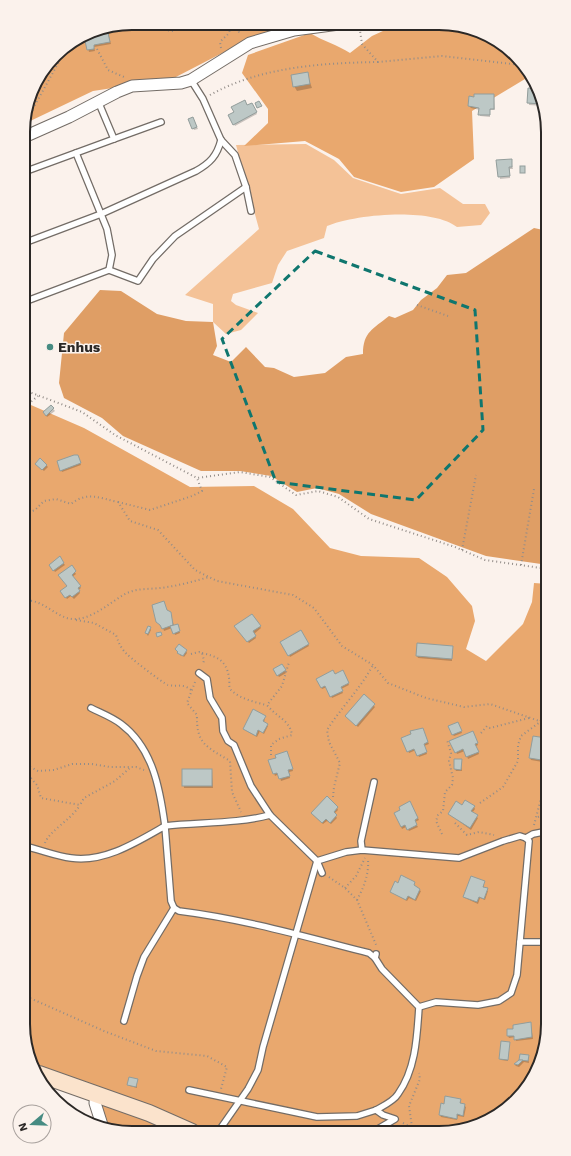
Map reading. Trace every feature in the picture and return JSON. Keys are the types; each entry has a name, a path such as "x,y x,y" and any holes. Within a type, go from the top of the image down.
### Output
{"main road":[{"path":"45,1076 167,1120 180,1126"}],"street":[{"path":"30,134 117,92 140,84 181,83 191,80 250,43 294,30"},
{"path":"96,1095 95,1103 101,1121"}],"lane":[{"path":"191,80 203,99 220,140 235,155 246,187 251,211"},
{"path":"98,101 114,139"},
{"path":"30,170 161,122"},
{"path":"30,241 101,214 196,172 210,162 218,151 220,140"},
{"path":"76,153 107,229 112,256 108,270"},
{"path":"30,300 108,270 138,281 153,259 175,236 246,187"},
{"path":"199,673 207,680 210,698 222,718 223,731 228,741 234,745 250,786 270,815 317,861 322,873"},
{"path":"91,708 122,724 146,753 156,776 165,826 171,901 174,908 179,911 232,918 297,933 369,953 376,956 382,969 419,1007 417,1036 413,1056 398,1095 376,1110 358,1116 317,1117 189,1090"},
{"path":"362,850 361,841 374,782"},
{"path":"30,847 70,858 89,859 126,847 165,826 250,820 270,815"},
{"path":"526,838 533,834 541,832"},
{"path":"317,861 346,852 362,850 459,858 520,836 529,841 520,942 513,990 508,996 490,1004 436,1002 419,1007"},
{"path":"222,1126 240,1101 258,1070 263,1047 317,861"},
{"path":"124,1021 144,957 174,908"},
{"path":"520,942 541,942"},
{"path":"376,1110 383,1115 395,1119 383,1126"}],"path":[{"path":"164,30 176,30"},
{"path":"225,59 220,42 229,35 231,30"},
{"path":"360,30 362,44 378,62"},
{"path":"97,49 108,70 140,84"},
{"path":"203,99 228,85 273,72 323,63 378,62 442,56 515,64"},
{"path":"33,111 56,65"},
{"path":"417,305 448,316"},
{"path":"30,393 82,412 115,434 197,478 240,472 270,477 296,495 318,491 338,497 369,519 462,550 485,560 541,568"},
{"path":"30,403 38,396"},
{"path":"462,550 476,475"},
{"path":"30,511 35,510 44,501 56,499 71,504 78,499 87,496 150,510 202,491 197,478"},
{"path":"522,565 534,489"},
{"path":"118,502 130,521 158,530 195,570 217,581 294,595 314,608 342,646 373,665 388,683 426,698 464,707 490,704 540,722"},
{"path":"75,619 87,617 136,589 166,587 209,577"},
{"path":"30,600 36,602 66,618 94,623 116,635 120,646 125,653 155,676 168,685 186,686 191,690"},
{"path":"191,654 199,652 217,656 224,664 228,673 229,686 231,690 245,698 267,706 274,715 283,719 291,727 292,735 279,739 271,745 271,755"},
{"path":"202,653 204,663 191,690 187,703 197,715 196,730 204,746 230,761 232,792 241,813 250,820"},
{"path":"267,706 282,686 289,662"},
{"path":"333,797 340,763 329,742 327,730 338,712 364,681 373,665"},
{"path":"481,733 487,726 490,728 530,718"},
{"path":"480,803 503,788 518,761 518,745 522,736 540,722"},
{"path":"442,834 436,821 438,815 443,811 445,805 445,792 452,785 453,778 453,771 449,761 451,753 447,740"},
{"path":"30,767 38,771 46,771 72,764 136,767 156,776"},
{"path":"43,850 47,836 70,818 80,806 84,798 115,781 131,767"},
{"path":"30,777 37,785 41,798 80,806"},
{"path":"533,834 541,799"},
{"path":"537,817 541,816"},
{"path":"455,824 467,835 478,832 488,833 499,836 503,841"},
{"path":"345,888 356,876 368,851"},
{"path":"357,900 362,891 369,868 368,851"},
{"path":"322,873 345,888 357,900 378,945 376,956"},
{"path":"30,998 104,1031 156,1051 207,1056 227,1067 219,1096"},
{"path":"412,1126 409,1106 420,1080 413,1056"}],"highlighted area":[{"path":"315,251 475,310 483,430 416,500 276,482 222,339"}],"shaded area":[{"path":"126,30 278,30 230,49 172,79 93,91 31,121 33,106 38,93 51,70 75,47 106,33"},
{"path":"385,30 439,30 472,35 496,47 506,55 516,65 526,79 472,111 474,159 434,187 401,192 354,177 339,159 305,141 244,146 268,123 268,109 242,73 248,55 310,33 350,53 372,36"},
{"path":"306,144 334,160 353,178 401,194 440,188 463,204 485,204 490,213 481,225 457,227 445,221 430,217 393,214 356,218 327,226 324,238 287,251 278,265 272,283 233,294 231,301 236,305 258,313 241,330 226,334 213,322 213,304 185,295 259,229 236,145"},
{"path":"534,228 541,230 541,564 486,556 371,514 339,494 317,488 297,492 271,476 240,471 201,471 123,436 102,418 64,398 59,383 64,333 100,290 121,291 157,314 186,321 213,322 217,346 213,355 231,362 246,347 265,367 274,368 294,377 325,373 346,357 363,354 363,347 367,336 374,328 389,316 395,318 413,310 421,300 437,288 447,275 466,273"},
{"path":"30,405 84,428 190,487 254,486 293,509 330,548 361,556 419,558 447,577 472,606 475,621 466,649 486,661 523,624 532,602 534,583 541,584 541,1030 538,1050 533,1063 516,1091 496,1109 472,1121 452,1125 132,1126 106,1123 98,1120 86,1084 39,1065 35,1057 30,1030"}],"building":[{"path":"108,33 110,42 94,45 94,49 87,50 85,42"},
{"path":"308,72 310,84 293,87 291,75"},
{"path":"528,88 531,88 537,104 527,103"},
{"path":"474,94 494,94 494,109 490,109 490,115 478,115 479,108 468,106 469,96 474,97"},
{"path":"245,100 247,105 252,103 257,112 233,125 228,115 234,112 231,107"},
{"path":"259,101 262,106 257,108 255,103"},
{"path":"193,117 197,127 192,129 188,119"},
{"path":"512,159 512,167 509,167 510,176 498,177 496,160"},
{"path":"520,166 525,166 525,173 520,173"},
{"path":"51,405 54,408 46,416 43,412"},
{"path":"78,455 81,463 60,471 57,461"},
{"path":"40,458 47,465 42,470 35,464"},
{"path":"60,556 64,563 53,571 49,565"},
{"path":"72,565 76,571 72,575 81,586 78,588 80,591 72,597 70,595 65,598 60,591 67,586 58,575"},
{"path":"164,601 167,610 171,612 173,625 162,629 156,622 152,605"},
{"path":"252,614 261,626 253,631 256,636 247,642 234,626"},
{"path":"178,624 180,631 173,634 170,626"},
{"path":"148,626 151,627 148,634 145,633"},
{"path":"301,630 309,644 288,656 280,642"},
{"path":"161,632 162,635 157,637 156,633"},
{"path":"417,643 453,646 452,659 416,656"},
{"path":"179,644 187,650 183,656 177,653 178,652 175,649"},
{"path":"282,664 286,670 277,676 273,669"},
{"path":"333,670 335,674 343,670 349,683 341,687 343,691 330,697 325,686 321,688 316,679"},
{"path":"364,694 375,704 356,726 345,716"},
{"path":"253,709 266,716 263,721 268,724 263,733 258,730 256,736 243,729"},
{"path":"458,722 462,731 452,735 448,726"},
{"path":"423,728 428,742 424,744 427,752 417,756 414,749 407,752 401,738 411,734 410,731"},
{"path":"473,731 478,743 475,744 479,752 466,757 463,749 455,753 449,741"},
{"path":"533,736 541,737 541,760 529,758"},
{"path":"287,751 293,769 288,770 290,776 279,779 277,773 273,774 268,760 276,758 275,755"},
{"path":"454,759 462,759 461,770 454,769"},
{"path":"182,769 212,769 212,786 182,786"},
{"path":"327,796 338,807 334,812 337,815 330,823 326,819 322,823 311,813"},
{"path":"465,800 475,806 471,811 478,815 470,828 448,814 456,801 462,805"},
{"path":"410,801 418,818 415,820 417,825 407,830 405,825 401,827 394,813 400,810 399,807"},
{"path":"401,875 415,882 414,885 420,889 415,900 408,896 406,900 390,892 395,881 398,883"},
{"path":"471,876 485,881 483,887 488,888 484,899 479,897 477,902 463,897"},
{"path":"531,1022 532,1037 514,1040 514,1036 507,1036 507,1029 513,1029 513,1025"},
{"path":"501,1041 510,1042 508,1060 499,1059"},
{"path":"520,1054 529,1055 528,1061 519,1060"},
{"path":"519,1060 523,1060 518,1065 514,1064"},
{"path":"129,1077 138,1079 136,1087 127,1085"},
{"path":"445,1096 461,1099 460,1103 465,1104 463,1116 457,1114 457,1119 439,1115 441,1103 444,1104"}],"place":[{"name":"Enhus","path":"50,347"}]}
